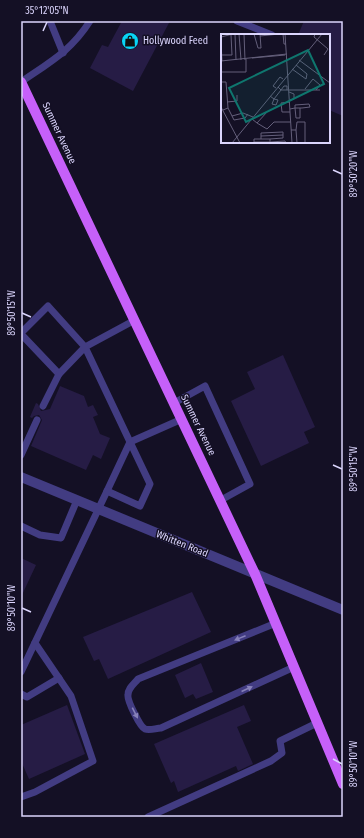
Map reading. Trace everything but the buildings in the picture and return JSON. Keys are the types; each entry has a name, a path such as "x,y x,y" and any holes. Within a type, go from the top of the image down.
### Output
{"main road":[{"name":"Summer Avenue","path":"21,82 255,574 343,784"}],"street":[{"name":"Whitten Road","path":"21,478 343,610"}],"lane":[{"path":"50,21 63,53"},
{"path":"21,82 63,53 82,34 90,21"},
{"path":"237,21 270,34"},
{"path":"59,374 21,333 48,306 85,347 150,484 140,506 107,491"},
{"path":"43,406 59,374 85,347 135,320"},
{"path":"174,403 205,386 250,484 220,500"},
{"path":"21,672 130,442 182,419"},
{"path":"21,455 37,420"},
{"path":"21,526 40,535 61,538 77,500"},
{"path":"276,623 138,679 131,687 128,694 128,700 142,727 147,730 161,728 294,667"},
{"path":"21,796 35,792 93,761 71,696 35,643"},
{"path":"21,694 27,697 59,678"},
{"path":"148,817 271,761 282,753 280,741 317,723"}],"place":[{"name":"Hollywood Feed","path":"130,41"}]}
